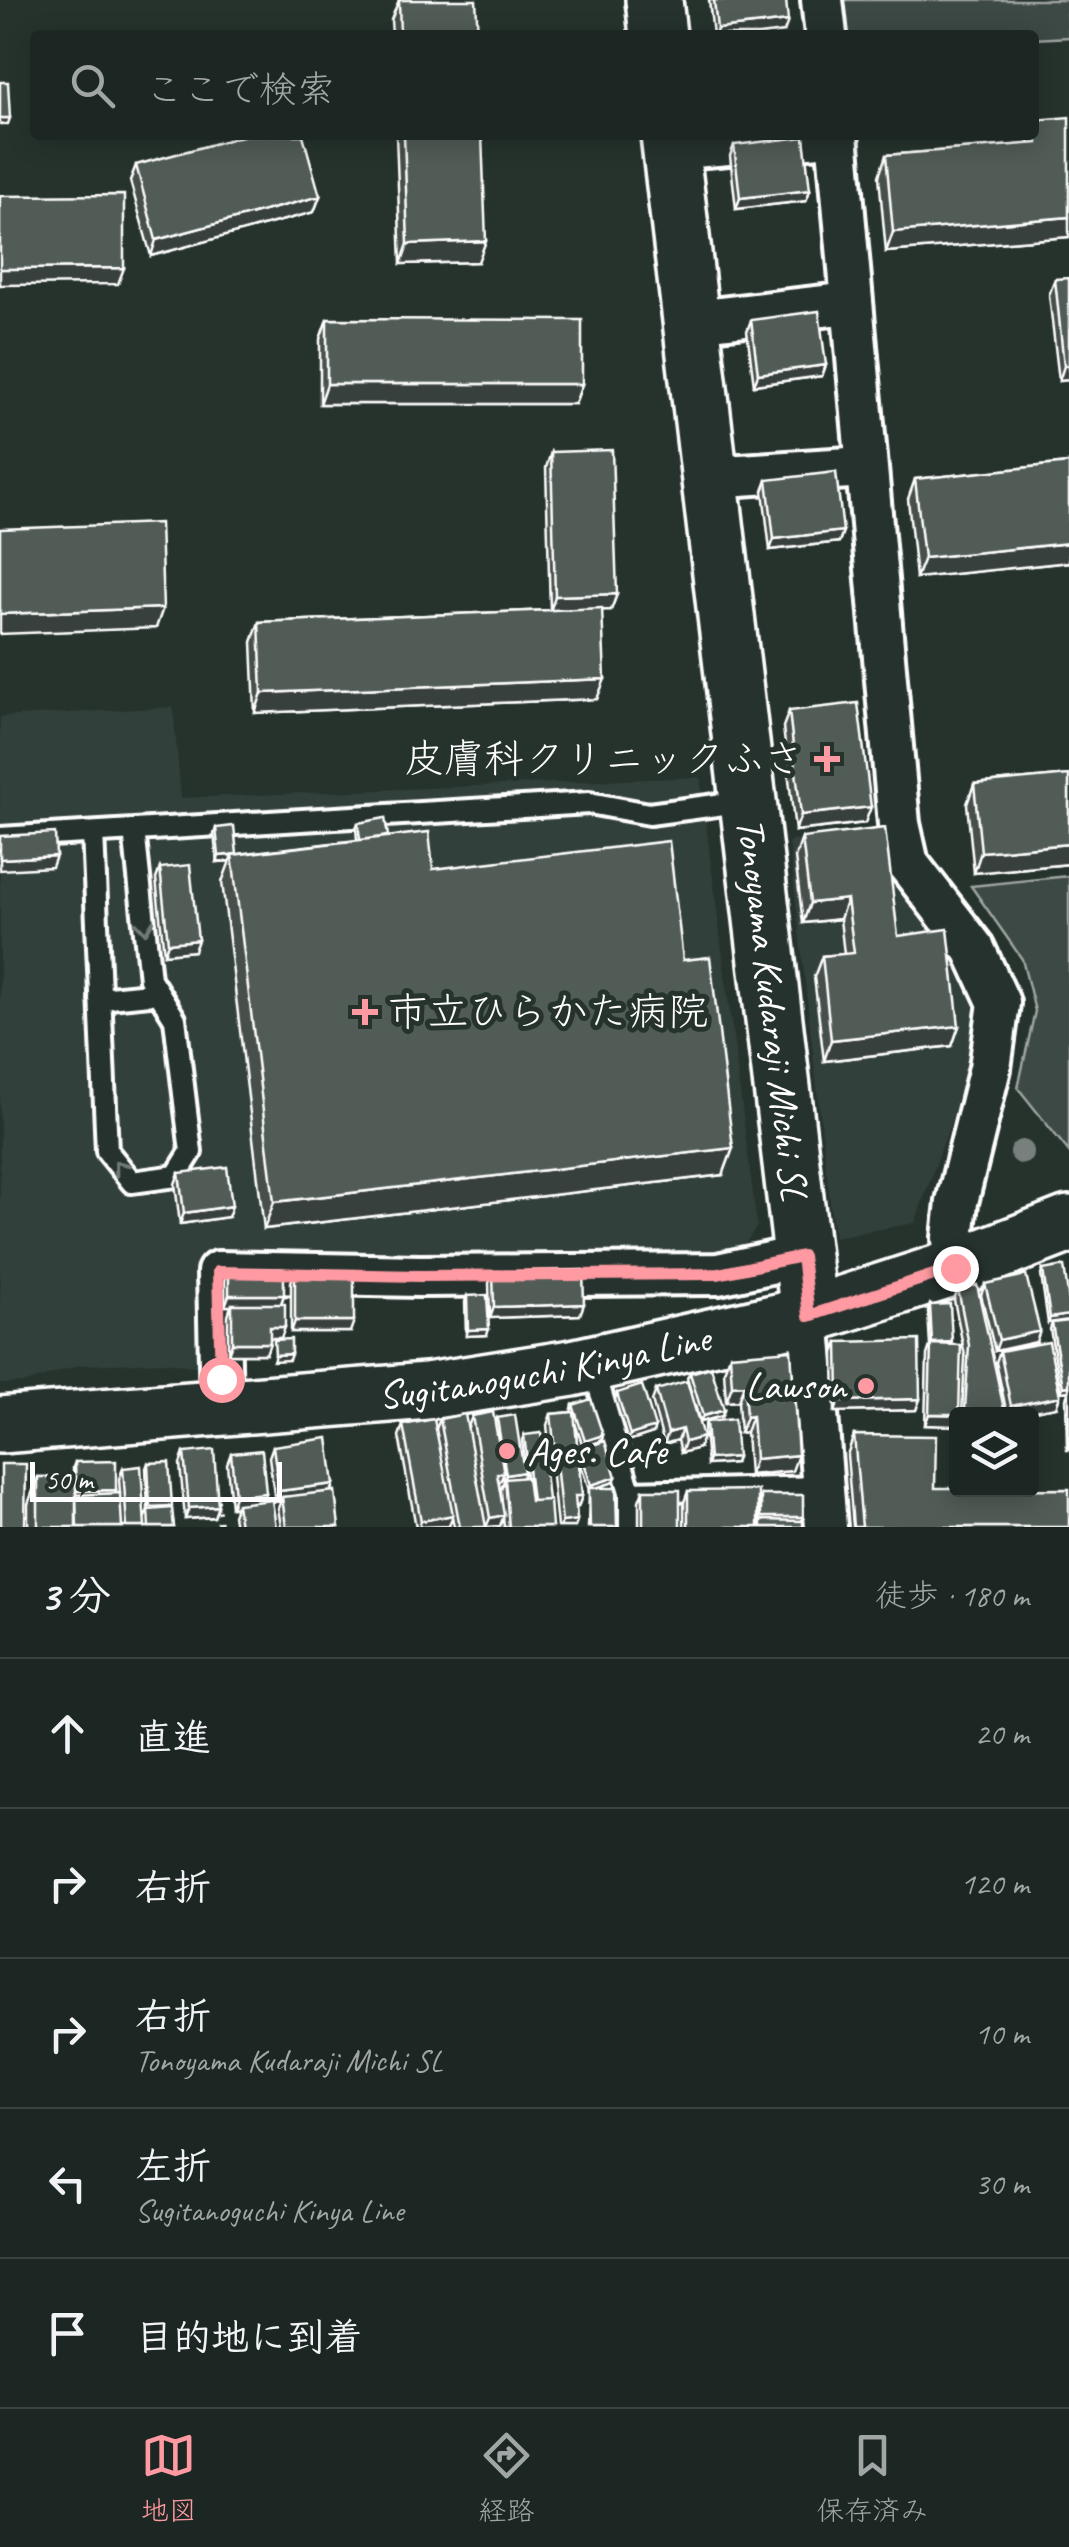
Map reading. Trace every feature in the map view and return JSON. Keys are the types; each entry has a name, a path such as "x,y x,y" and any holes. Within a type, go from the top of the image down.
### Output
{"street":[{"path":"654,0 657,30"},
{"path":"822,0 825,30"},
{"path":"670,142 717,140"},
{"path":"834,140 898,824 908,864 974,948 999,1002 990,1068 956,1202 955,1268"},
{"name":"Tonoyama Kudaraji Michi SL","path":"670,142 809,1316 826,1527"},
{"path":"694,321 850,303"},
{"path":"710,477 865,467"},
{"name":"Sugitanoguchi Kinya Line","path":"0,1425 427,1391 592,1364 809,1316 955,1268 1069,1224"},
{"path":"221,1409 218,1272 420,1276 718,1274 802,1256"}],"lane":[{"path":"0,838 589,804 650,814 748,801"},
{"path":"93,833 107,1151 132,1182 176,1176 191,1152 175,1020 150,979 134,830"},
{"path":"100,999 158,993"},
{"path":"592,1364 630,1492 630,1527"},
{"path":"630,1492 822,1487"}],"path":[{"path":"217,1494 219,1527"}],"shaded area":[{"path":"837,0 1067,0 1069,37 1039,39 1039,30 840,30"},
{"name":"市立ひらかた病院","path":"173,707 181,798 700,777 757,1226 735,1259 237,1259 206,1368 166,1362 79,1365 26,1383 0,1384 0,717"},
{"path":"874,834 969,991 977,1022 976,1050 915,1223 834,1237 789,841"},
{"path":"1069,876 1069,1152 1018,1088 1035,1011 1022,959 971,886"}],"building":[{"path":"399,0 476,0 478,30 400,30"},
{"path":"714,0 786,0 788,21 717,29"},
{"path":"0,82 8,82 10,118 0,118"},
{"path":"1069,117 1069,217 893,232 886,155 1038,143 1039,120"},
{"path":"228,140 304,140 320,196 156,240 136,165"},
{"path":"404,140 482,140 486,241 408,244"},
{"path":"804,140 810,190 740,198 734,145"},
{"path":"124,195 124,268 0,269 0,196"},
{"path":"1069,278 1069,365 1064,366 1055,279"},
{"path":"819,311 826,365 758,374 751,320"},
{"path":"327,319 582,320 582,384 327,384"},
{"path":"612,450 617,594 555,596 551,452"},
{"path":"1069,463 1069,543 924,558 915,479"},
{"path":"836,472 843,531 774,539 767,480"},
{"path":"160,523 163,608 0,614 0,529"},
{"path":"602,608 605,679 262,693 259,622"},
{"path":"858,703 871,807 801,815 789,711"},
{"path":"1069,775 1069,844 981,852 974,784"},
{"path":"385,818 388,836 360,840 358,823"},
{"path":"234,826 237,854 219,856 216,828"},
{"path":"885,828 898,936 948,929 959,1026 831,1040 822,956 854,953 847,899 810,903 802,838"},
{"path":"429,832 433,869 669,841 683,960 710,957 733,1148 274,1202 232,855"},
{"path":"55,833 56,856 0,859 0,836"},
{"path":"190,865 198,940 168,943 160,868"},
{"path":"227,1167 232,1206 184,1213 179,1173"},
{"path":"1064,1266 1069,1315 1050,1318 1043,1270"},
{"path":"229,1269 284,1269 284,1295 229,1295"},
{"path":"583,1270 584,1304 494,1307 493,1272"},
{"path":"295,1271 354,1271 354,1321 295,1321"},
{"path":"1026,1275 1040,1331 999,1340 985,1284"},
{"path":"977,1285 1004,1407 965,1407 969,1345 958,1289"},
{"path":"487,1295 489,1329 468,1330 467,1296"},
{"path":"232,1304 285,1304 285,1327 270,1327 270,1343 232,1343"},
{"path":"950,1304 952,1342 932,1343 930,1305"},
{"path":"1069,1321 1069,1386 1063,1387 1052,1323"},
{"path":"291,1339 291,1354 275,1355 274,1340"},
{"path":"919,1340 920,1399 839,1401 838,1342"},
{"path":"1049,1342 1060,1396 1011,1406 1000,1351"},
{"path":"931,1344 961,1345 959,1407 949,1407 949,1414 929,1414"},
{"path":"791,1350 798,1455 755,1459 752,1416 746,1417 744,1385 732,1386 730,1355"},
{"path":"711,1367 724,1410 703,1416 690,1373"},
{"path":"687,1381 703,1437 685,1442 682,1429 668,1433 656,1390"},
{"path":"642,1385 655,1427 630,1435 617,1393"},
{"path":"591,1399 603,1435 585,1441 573,1405"},
{"path":"493,1412 504,1473 497,1474 504,1515 490,1518 472,1416"},
{"path":"574,1412 582,1496 575,1496 577,1520 562,1522 551,1414"},
{"path":"465,1414 486,1527 460,1527 440,1419"},
{"path":"515,1415 524,1472 506,1475 497,1418"},
{"path":"434,1419 453,1515 421,1521 403,1425"},
{"path":"734,1419 737,1457 709,1459 706,1422"},
{"path":"541,1433 548,1500 532,1501 524,1435"},
{"path":"854,1435 936,1436 935,1488 949,1488 949,1497 1039,1497 1039,1489 1069,1489 1069,1527 862,1527"},
{"path":"328,1438 334,1484 279,1491 273,1446"},
{"path":"605,1441 616,1477 591,1485 580,1449"},
{"path":"214,1450 218,1506 189,1508 184,1453"},
{"path":"262,1450 266,1493 235,1496 231,1453"},
{"path":"116,1461 116,1490 76,1491 75,1462"},
{"path":"169,1462 172,1506 150,1507 148,1463"},
{"path":"1,1464 26,1464 25,1527 1,1527"},
{"path":"141,1466 145,1527 127,1527 123,1468"},
{"path":"38,1477 76,1477 76,1527 38,1527"},
{"path":"527,1477 530,1501 550,1500 552,1527 509,1527 505,1479"},
{"path":"589,1488 616,1488 617,1527 590,1527"},
{"path":"643,1490 680,1490 680,1527 643,1527"},
{"path":"758,1490 758,1527 688,1527 688,1491"},
{"path":"335,1491 339,1527 286,1527 282,1497"},
{"path":"120,1493 122,1527 77,1527 76,1495"},
{"path":"761,1495 803,1495 803,1517 761,1517"},
{"path":"272,1500 276,1527 240,1527 237,1504"},
{"path":"172,1508 174,1527 149,1527 148,1510"},
{"path":"761,1520 803,1521 803,1527 761,1527"}],"place":[{"name":"皮膚科クリニックふさ","path":"827,759"},
{"name":"市立ひらかた病院","path":"365,1012"},
{"name":"Lawson","path":"866,1386"},
{"name":"Ages. Cafe","path":"507,1451"}],"route":[{"path":"221,1379 218,1272 420,1276 718,1274 802,1256 809,1316 955,1268"}]}
